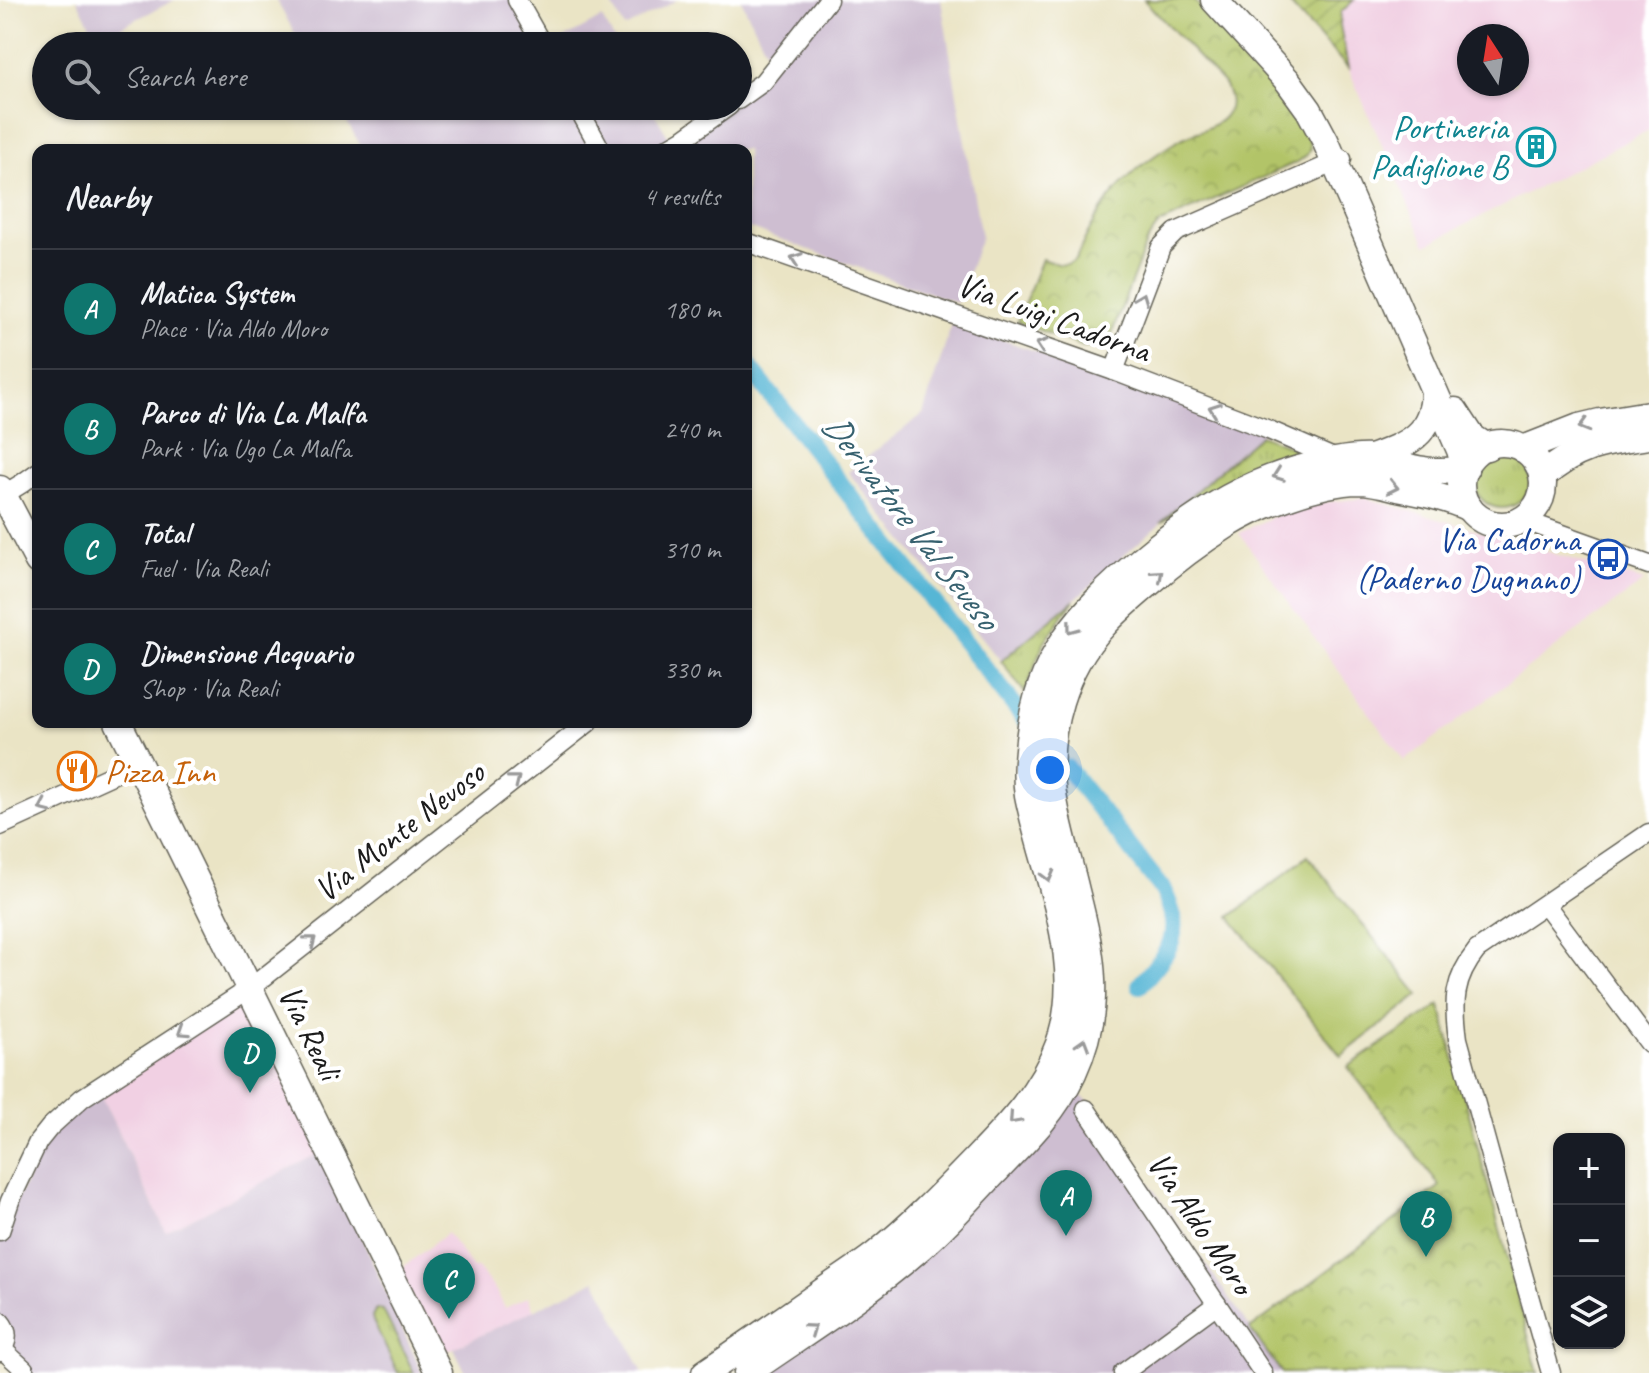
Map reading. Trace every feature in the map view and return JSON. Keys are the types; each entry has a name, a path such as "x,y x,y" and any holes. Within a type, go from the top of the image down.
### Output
{"main road":[{"path":"1214,0 1288,81 1309,110 1339,160 1450,403 1472,437 1487,447"},
{"path":"1224,0 1294,76 1316,106 1460,450 1465,469"},
{"path":"1371,458 1416,437 1431,414 1434,392"},
{"path":"1523,449 1579,427 1649,414"},
{"path":"1543,476 1560,461 1586,448 1649,436"},
{"path":"747,1373 917,1251 1037,1130 1057,1103 1073,1073 1091,1017 1092,961 1051,786 1051,760 1060,701 1083,650 1102,626 1204,539 1263,506 1329,485 1360,481 1452,500 1469,508 1481,519 1506,525 1523,520 1534,511 1541,498 1543,476 1536,461 1523,449 1509,444 1494,444 1476,453 1465,469 1461,484 1469,508"},
{"path":"705,1373 872,1257 902,1232 1018,1115 1050,1065 1066,1019 1070,992 1069,964 1027,789 1026,760 1037,694 1049,665 1084,612 1191,519 1255,484 1288,471 1338,460 1371,458 1423,470 1465,469"},
{"path":"1,493 32,550"},
{"name":"Via Reali","path":"121,728 439,1373"}],"street":[{"path":"517,0 535,32"},
{"path":"752,90 763,82 828,0"},
{"path":"585,120 598,144"},
{"path":"674,144 709,120"},
{"path":"1114,371 1161,247 1169,237 1339,160"},
{"name":"Via Luigi Cadorna","path":"752,244 1114,371 1269,430 1338,460"},
{"path":"1,493 32,475"},
{"path":"1523,520 1649,565"},
{"name":"Via Monte Nevoso","path":"1,1224 29,1158 63,1114 99,1086 249,989 581,728"},
{"path":"0,826 138,763"},
{"path":"1551,1373 1458,1039 1455,998 1459,979 1477,950 1649,833"},
{"path":"1546,905 1649,1043"},
{"name":"Via Aldo Moro","path":"1086,1109 1263,1373"},
{"path":"1123,1373 1217,1304"},
{"path":"0,1321 7,1337 1,1351 26,1373"}],"shaded area":[{"path":"77,0 175,0 111,32 93,32"},
{"path":"276,0 523,0 542,32 294,32"},
{"path":"609,0 677,0 625,28"},
{"path":"741,0 941,0 981,237 957,303 752,229 752,144 360,144 346,120 658,120 670,140 698,120 752,120 752,82 772,62"},
{"path":"1286,0 1649,0 1649,130 1426,245 1348,68"},
{"path":"602,18 610,32 576,32"},
{"path":"952,323 1267,429 1001,661 848,472 923,414"},
{"path":"1366,498 1644,581 1404,761 1239,533 1297,505"},
{"path":"248,997 323,1151 166,1232 99,1092"},
{"path":"1074,1091 1094,1105 1282,1373 769,1373"},
{"path":"99,1092 166,1232 323,1151 422,1373 29,1373 5,1350 0,1317 0,1240 51,1131"},
{"path":"447,1233 473,1268 478,1268 497,1292 505,1308 528,1297 534,1310 435,1357 393,1275"},
{"path":"596,1280 643,1373 466,1373 454,1348"}],"green space":[{"path":"1144,0 1194,0 1279,95 1306,134 1310,149 1299,161 1159,224 1147,241 1112,333 1084,347 1017,322 1042,259 1064,264 1076,259 1094,221 1116,190 1160,152 1219,121 1227,113 1229,105 1223,83"},
{"path":"1286,0 1354,0 1341,12 1340,25 1348,68"},
{"path":"1260,435 1303,452 1304,458 1234,480 1161,522"},
{"path":"1502,452 1522,460 1530,480 1522,500 1502,508 1482,500 1474,480 1482,460"},
{"path":"1074,600 1043,644 1025,693 1001,661"},
{"path":"1308,856 1419,995 1341,1056 1230,917"},
{"path":"1440,1005 1538,1373 1282,1373 1250,1329 1440,1186 1348,1067"},
{"path":"376,1309 383,1310 414,1373 398,1373 373,1321"}],"waterway":[{"name":"Derivatore Val Seveso","path":"752,371 1025,719"},
{"name":"Derivatore Val Seveso","path":"1067,768 1162,888 1169,904 1173,918 1171,941 1140,985"}],"place":[{"name":"Portineria Padiglione B","path":"1536,147"},
{"name":"Via Cadorna (Paderno Dugnano)","path":"1608,559"},
{"name":"Pizza Inn","path":"77,771"},
{"name":"Dimensione Acquario","path":"250,1093"},
{"name":"Matica System","path":"1066,1236"},
{"name":"Parco di Via La Malfa","path":"1426,1257"},
{"name":"Total","path":"449,1319"}]}
